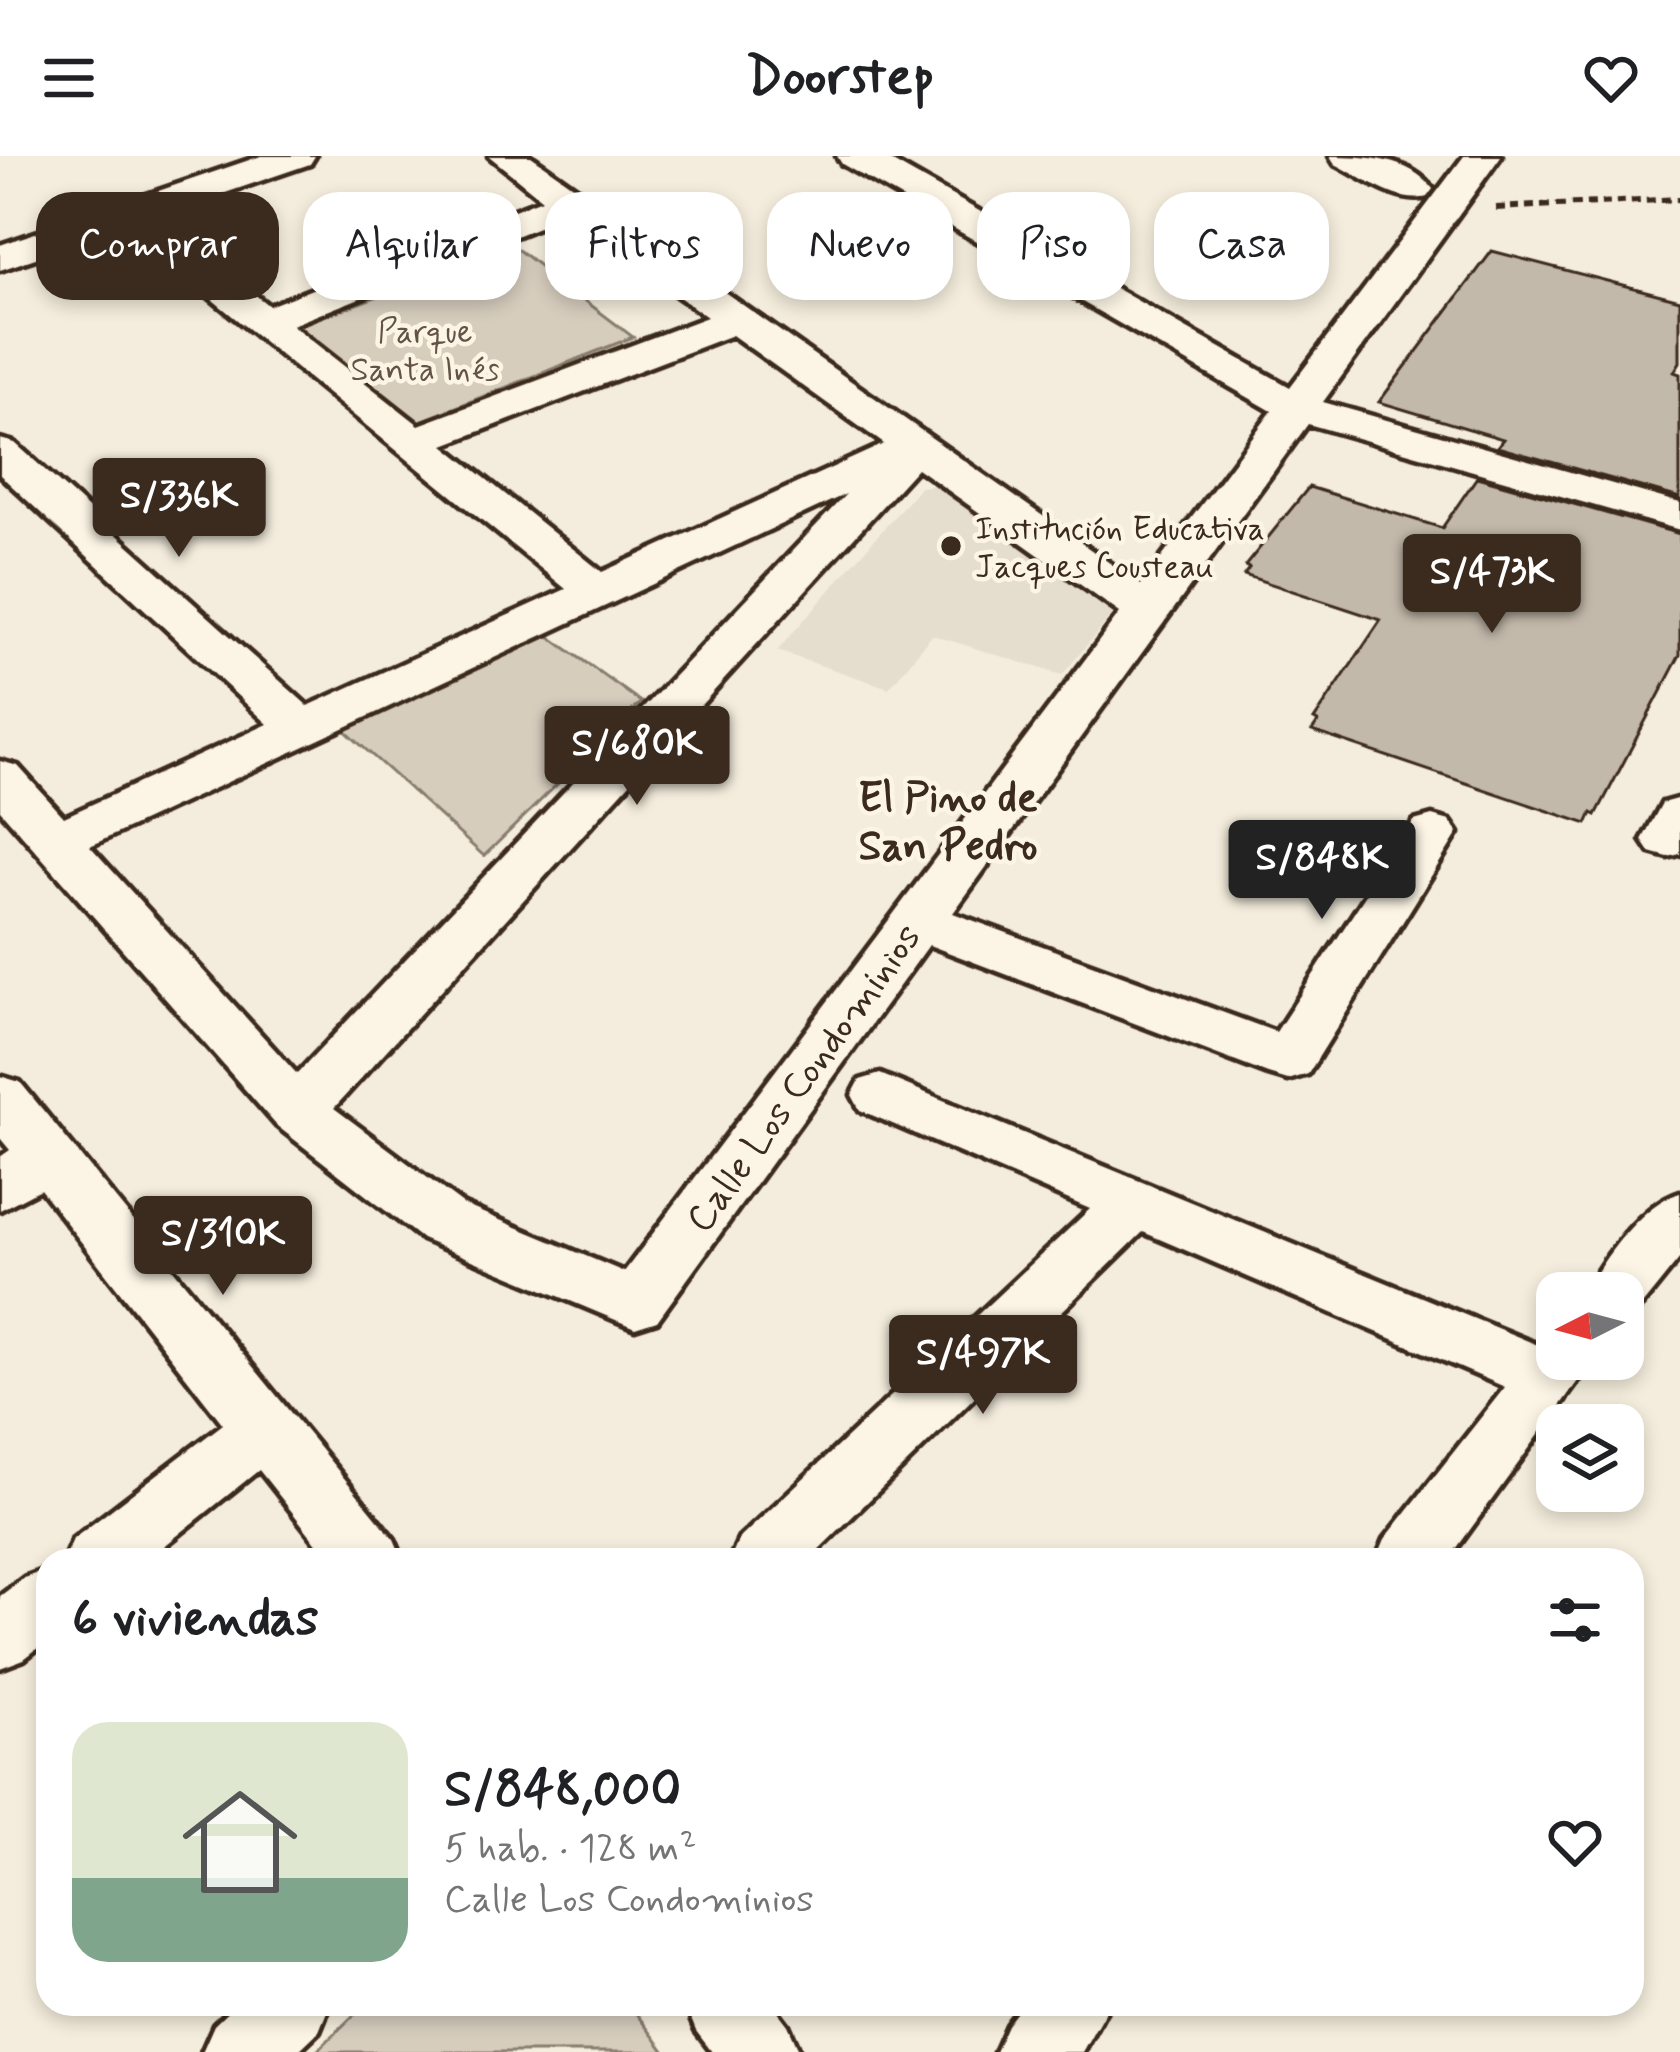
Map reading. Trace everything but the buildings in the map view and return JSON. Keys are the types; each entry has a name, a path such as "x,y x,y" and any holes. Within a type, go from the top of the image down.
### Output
{"street":[{"path":"192,192 297,156"},
{"path":"507,156 557,192"},
{"path":"855,156 1296,407 1680,517"},
{"path":"1348,156 1428,200"},
{"name":"Calle Los Condominios","path":"297,1111 443,1222 635,1303 1296,407 1428,200 1483,156"},
{"path":"262,323 545,211"},
{"path":"0,258 36,246"},
{"path":"235,300 417,441 596,591"},
{"path":"709,300 1146,610"},
{"path":"417,441 737,320"},
{"path":"57,841 915,446"},
{"path":"0,778 297,1111 915,446"},
{"path":"0,452 302,728"},
{"path":"918,920 1288,1059 1432,833"},
{"path":"880,1095 1136,1203 1536,1361"},
{"path":"0,1097 23,1171 265,1428 360,1548"},
{"path":"776,1548 1136,1203"},
{"path":"1633,1272 1680,1215"},
{"path":"1418,1548 1546,1380"},
{"path":"112,1548 265,1428"},
{"path":"0,1637 36,1608"},
{"path":"241,2052 279,2016"},
{"path":"732,2016 761,2052"},
{"path":"1034,2052 1062,2016"}],"path":[{"path":"1428,200 1680,199"}],"shaded area":[{"name":"Institución Educativa Jacques Cousteau","path":"940,485 1121,604 1062,675 932,635 889,688 777,651 920,487"}],"green space":[{"name":"Parque Santa Inés","path":"521,252 545,270 545,300 584,300 633,337 411,425 297,326 367,300 521,300"},
{"path":"546,634 641,702 484,856 342,728"},
{"path":"353,2016 638,2016 665,2052 316,2052"}],"place":[{"name":"Institución Educativa Jacques Cousteau","path":"951,546"}],"district":[{"name":"El Pino de San Pedro","path":"948,820"}]}
